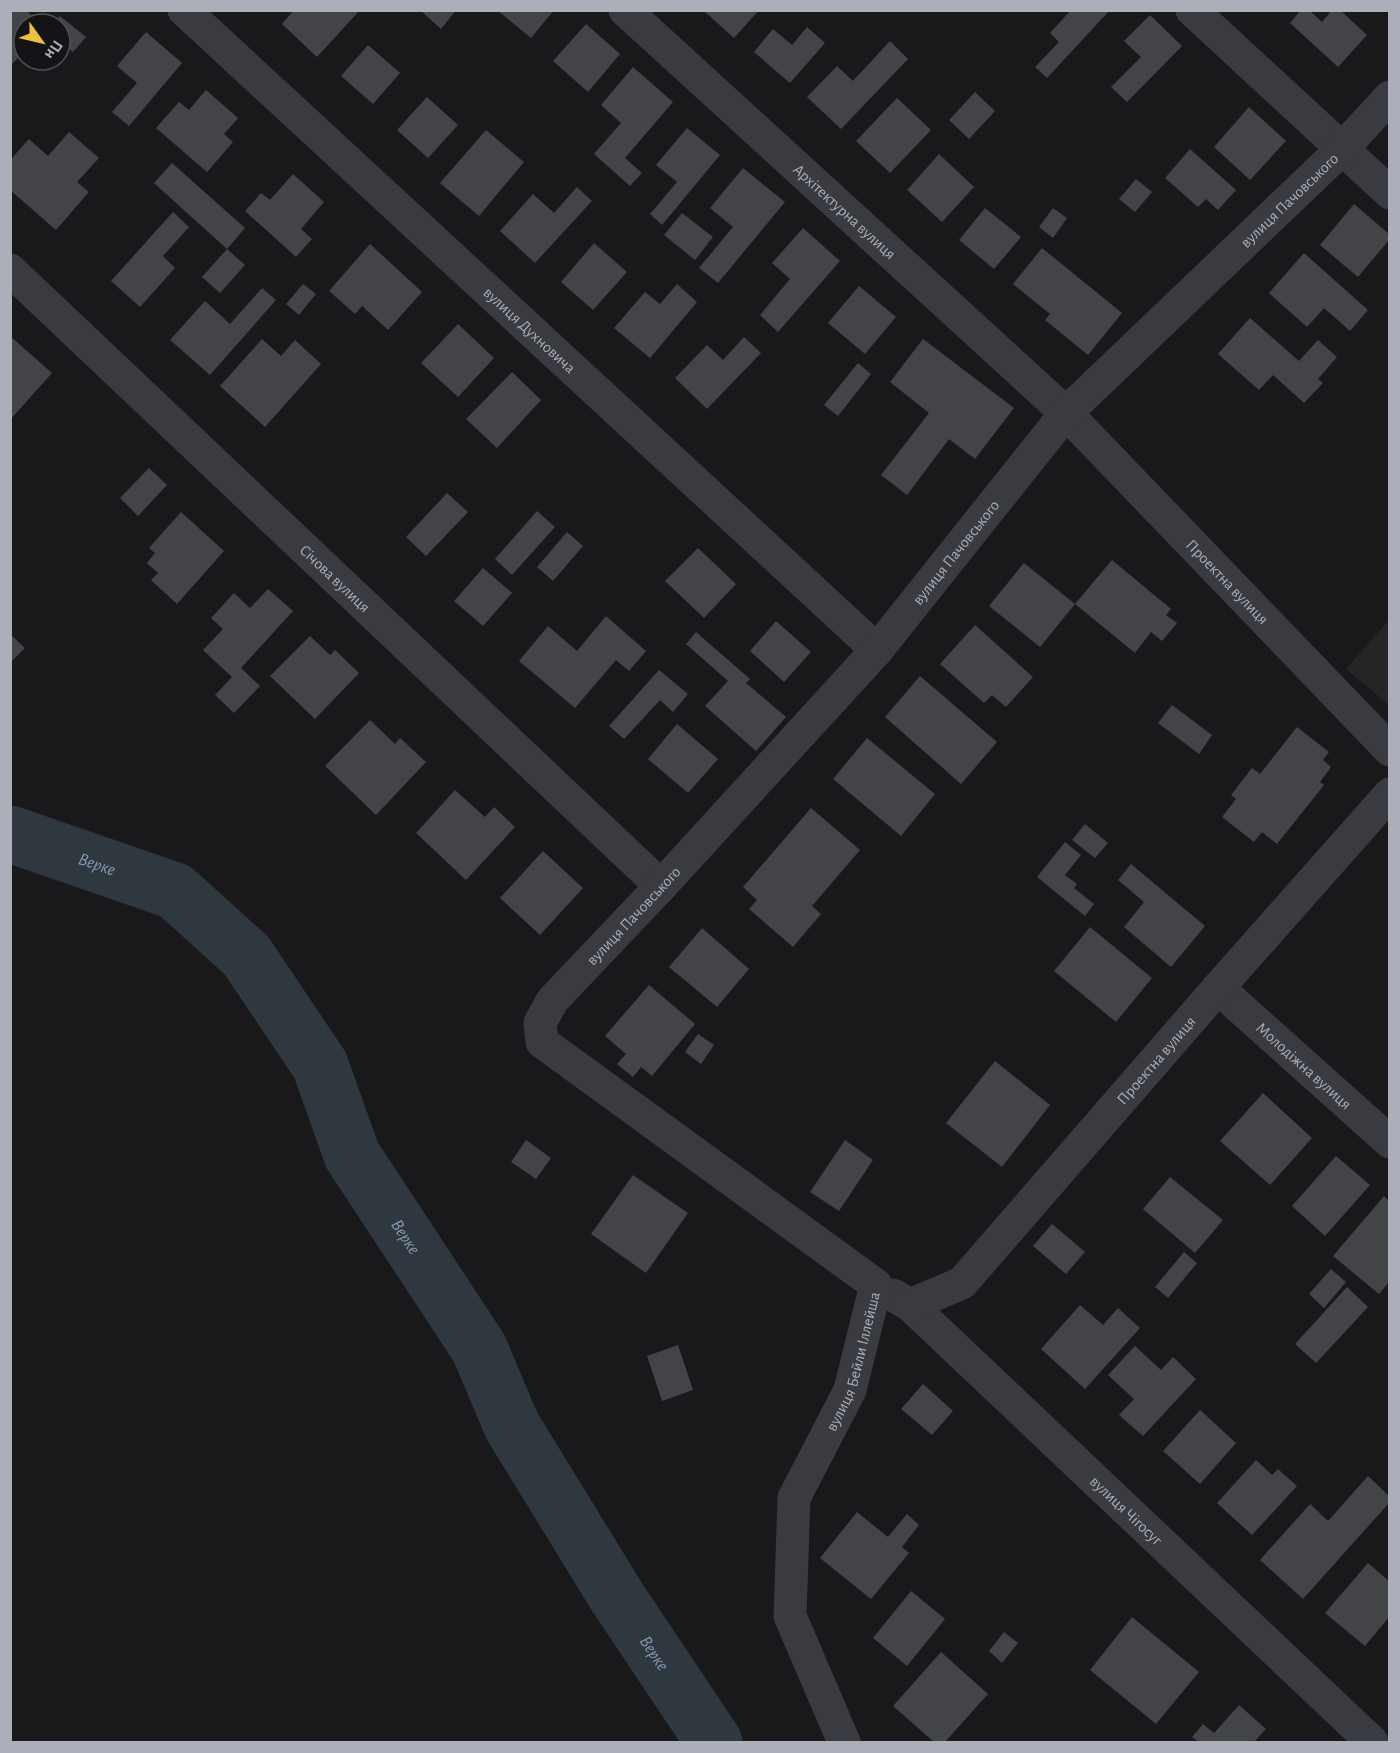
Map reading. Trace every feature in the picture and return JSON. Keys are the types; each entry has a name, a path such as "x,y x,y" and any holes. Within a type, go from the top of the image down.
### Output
{"street":[{"name":"вулиця Духновича","path":"184,10 877,650"},
{"name":"Архітектурна вулиця","path":"625,10 1066,412"},
{"path":"1192,10 1389,193"},
{"name":"вулиця Пачовського","path":"540,1023 552,1001 661,886 877,650 1066,412 1342,149 1389,97"},
{"name":"Січова вулиця","path":"10,270 661,886"},
{"name":"Проектна вулиця","path":"1066,412 1389,750"},
{"name":"Проектна вулиця","path":"910,1305 963,1283 1389,794"},
{"name":"Молодіжна вулиця","path":"1218,988 1389,1142"},
{"name":"вулиця Бейли Іллейша","path":"540,1023 542,1042 876,1285 850,1390 794,1498 790,1616 844,1743"},
{"name":"вулиця Чігосуг","path":"876,1285 910,1305 1372,1743"}],"shaded area":[{"path":"1389,620 1389,705 1346,669"}],"building":[{"path":"10,10 26,10 28,12 12,12 12,64 10,66"},
{"path":"294,10 360,10 317,57 282,24"},
{"path":"420,10 456,10 441,29"},
{"path":"497,10 554,10 531,38"},
{"path":"703,10 759,10 734,38"},
{"path":"1071,10 1110,10 1047,78 1035,67 1059,42 1050,33"},
{"path":"1301,10 1309,10 1322,22 1332,10 1340,10 1367,35 1338,67 1290,23"},
{"path":"1150,15 1182,46 1127,102 1111,87 1141,57 1124,41"},
{"path":"586,24 620,54 588,92 553,61"},
{"path":"72,26 86,37 72,51"},
{"path":"807,27 825,43 790,83 754,52 773,29 792,45"},
{"path":"146,32 182,63 129,126 112,112 137,83 117,66"},
{"path":"890,41 908,59 841,129 807,97 837,66 853,81"},
{"path":"368,45 400,73 373,104 341,76"},
{"path":"633,67 673,102 625,158 642,173 630,186 594,154 621,123 601,105"},
{"path":"206,90 238,118 224,134 233,142 207,172 156,128 179,102 189,110"},
{"path":"975,92 995,111 969,139 949,120"},
{"path":"427,97 458,125 428,158 397,130"},
{"path":"897,98 931,130 890,173 856,141"},
{"path":"1249,107 1286,141 1250,180 1214,147"},
{"path":"687,128 720,155 662,225 650,214 677,182 656,165"},
{"path":"486,130 524,162 479,216 440,183"},
{"path":"69,132 99,158 77,182 89,192 56,230 10,190 10,160 29,139 48,156"},
{"path":"1190,149 1236,190 1218,210 1206,199 1198,207 1165,178"},
{"path":"939,154 974,187 942,222 907,190"},
{"path":"172,163 245,228 227,249 154,183"},
{"path":"743,168 785,202 718,283 699,268 733,227 710,208"},
{"path":"293,174 324,202 301,229 312,239 296,257 245,211 261,193 270,200"},
{"path":"1136,179 1152,192 1135,212 1119,199"},
{"path":"577,187 592,201 535,263 500,231 533,194 554,213"},
{"path":"1354,204 1389,234 1389,240 1358,277 1320,245"},
{"path":"985,208 1021,237 994,269 959,240"},
{"path":"1053,208 1067,218 1053,238 1039,227"},
{"path":"173,212 189,227 163,256 175,268 140,307 111,281"},
{"path":"682,213 713,237 695,260 664,235"},
{"path":"803,228 840,261 778,332 760,315 790,279 772,263"},
{"path":"594,243 627,272 593,310 561,282"},
{"path":"370,244 422,292 388,330 362,306 355,314 329,291"},
{"path":"1042,248 1122,313 1088,355 1045,320 1050,314 1013,284"},
{"path":"227,249 245,265 220,293 202,277"},
{"path":"1304,253 1368,310 1350,331 1324,308 1307,327 1269,293"},
{"path":"303,284 316,294 299,315 286,304"},
{"path":"677,284 697,302 650,358 614,328 645,292 660,304"},
{"path":"859,286 896,317 865,354 828,323"},
{"path":"262,288 276,300 210,375 170,340 205,301 230,324"},
{"path":"1250,318 1299,361 1318,340 1337,357 1318,379 1323,383 1304,403 1273,375 1259,390 1218,354"},
{"path":"458,324 494,358 458,397 421,363"},
{"path":"10,336 52,373 10,420"},
{"path":"744,337 761,353 707,409 675,378 707,345 723,360"},
{"path":"262,339 281,356 295,340 321,364 265,427 220,386"},
{"path":"923,339 1014,408 975,459 949,439 907,495 881,475 929,413 890,382"},
{"path":"858,363 871,374 838,416 824,405"},
{"path":"512,372 541,400 497,448 466,419"},
{"path":"149,468 167,485 138,516 120,498"},
{"path":"447,493 468,512 426,556 406,537"},
{"path":"537,511 555,527 512,575 495,559"},
{"path":"181,512 224,551 177,604 151,580 158,573 147,563 155,553 149,548"},
{"path":"567,532 583,546 553,581 537,567"},
{"path":"698,548 736,584 704,618 665,581"},
{"path":"1112,560 1171,609 1166,615 1177,623 1162,641 1151,632 1135,653 1075,604"},
{"path":"1024,563 1075,604 1040,647 989,606"},
{"path":"483,568 512,593 483,626 454,601"},
{"path":"268,589 293,611 241,668 260,686 234,713 215,695 232,677 203,650 223,629 211,618 234,593 250,608"},
{"path":"606,616 646,651 629,671 616,660 575,708 519,661 548,626 577,651"},
{"path":"776,621 811,652 784,682 750,651"},
{"path":"975,625 1033,677 1006,707 992,695 984,703 940,664"},
{"path":"696,632 750,679 746,683 786,717 756,751 705,706 728,681 686,644"},
{"path":"10,634 25,648 10,663"},
{"path":"310,636 330,655 335,650 359,673 315,719 270,676"},
{"path":"659,670 688,694 673,712 660,700 624,739 609,726"},
{"path":"920,676 997,742 961,784 885,717"},
{"path":"1172,705 1212,735 1199,754 1158,723"},
{"path":"370,720 395,744 400,738 426,762 376,815 325,766"},
{"path":"677,724 718,759 688,793 648,759"},
{"path":"1297,727 1329,752 1323,760 1331,767 1320,782 1324,785 1277,844 1262,832 1254,842 1222,817 1236,799 1231,795 1252,768 1260,774"},
{"path":"867,738 935,794 901,836 833,779"},
{"path":"455,790 485,817 494,807 515,827 466,880 416,833"},
{"path":"811,808 860,850 812,906 821,914 793,947 749,909 757,900 743,887"},
{"path":"1085,824 1108,843 1095,858 1072,840"},
{"path":"1065,842 1081,855 1065,875 1077,884 1074,888 1094,904 1085,916 1037,877"},
{"path":"543,851 583,888 540,935 500,898"},
{"path":"1131,864 1205,926 1171,967 1124,927 1144,902 1118,880"},
{"path":"1090,927 1152,978 1116,1022 1054,971"},
{"path":"702,928 749,969 717,1007 669,967"},
{"path":"649,985 695,1024 652,1076 641,1067 633,1077 617,1064 626,1054 605,1036"},
{"path":"698,1034 714,1045 701,1064 685,1052"},
{"path":"995,1061 1050,1105 1002,1167 946,1123"},
{"path":"1263,1093 1312,1138 1270,1185 1220,1141"},
{"path":"526,1140 551,1158 536,1179 511,1162"},
{"path":"845,1140 873,1160 839,1211 810,1192"},
{"path":"1336,1156 1370,1185 1325,1236 1292,1206"},
{"path":"633,1175 688,1213 646,1273 591,1234"},
{"path":"1170,1177 1223,1220 1195,1253 1143,1209"},
{"path":"1384,1196 1389,1201 1389,1282 1379,1294 1333,1256"},
{"path":"1052,1224 1085,1252 1066,1274 1033,1246"},
{"path":"1184,1252 1197,1263 1168,1298 1155,1287"},
{"path":"1331,1269 1346,1282 1324,1308 1309,1294"},
{"path":"1347,1287 1368,1307 1316,1363 1295,1344"},
{"path":"1080,1305 1103,1325 1118,1308 1140,1328 1085,1389 1041,1349"},
{"path":"678,1345 693,1390 662,1401 647,1356"},
{"path":"1135,1346 1161,1370 1173,1357 1196,1379 1143,1436 1119,1415 1134,1399 1108,1375"},
{"path":"923,1384 953,1411 932,1435 901,1409"},
{"path":"1200,1410 1236,1443 1200,1484 1163,1451"},
{"path":"1256,1460 1272,1475 1278,1469 1297,1486 1252,1535 1217,1503"},
{"path":"1368,1476 1389,1496 1389,1503 1303,1599 1260,1560 1310,1504 1328,1521"},
{"path":"857,1512 888,1537 907,1514 919,1525 902,1547 909,1553 871,1599 820,1558"},
{"path":"1368,1563 1389,1581 1389,1617 1365,1646 1325,1613"},
{"path":"911,1591 945,1619 907,1666 873,1638"},
{"path":"1132,1617 1199,1672 1156,1724 1090,1670"},
{"path":"1004,1632 1018,1643 1002,1663 989,1651"},
{"path":"941,1652 988,1694 945,1742 934,1742 893,1706"},
{"path":"1239,1705 1266,1729 1254,1742 1199,1742 1192,1737 1203,1724 1214,1733"}],"waterway":[{"name":"Верке","path":"10,834 175,891 246,955 320,1065 352,1155 479,1348 512,1426 617,1597 714,1742"}]}
